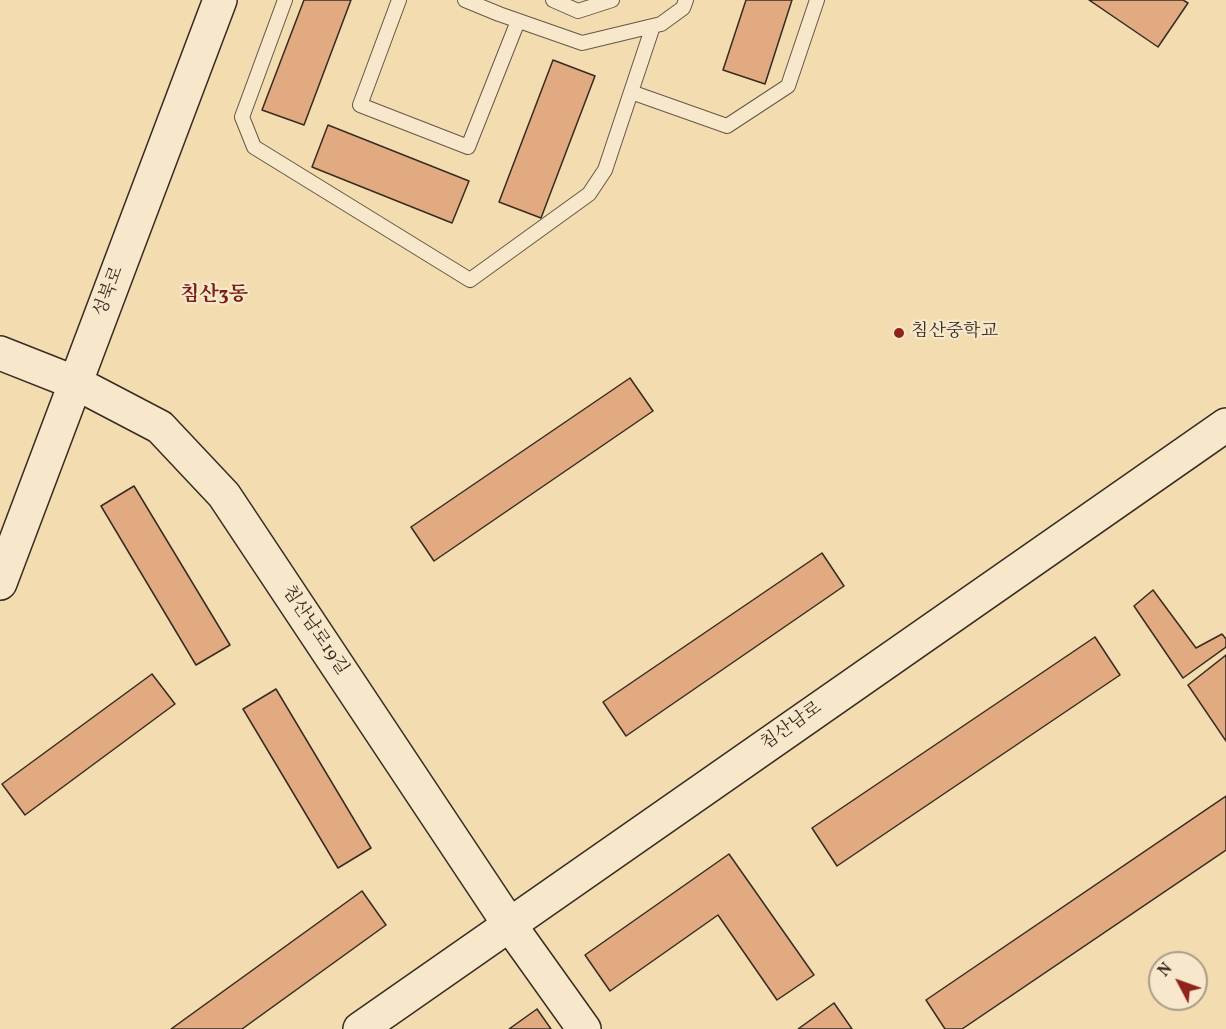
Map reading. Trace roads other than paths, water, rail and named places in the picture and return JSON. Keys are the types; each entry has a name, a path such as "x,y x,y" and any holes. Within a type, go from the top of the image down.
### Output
{"main road":[{"name":"성북로","path":"0,583 220,0"},
{"name":"침산남로19길","path":"0,353 76,383 160,427 224,495 509,924 584,1029"},
{"name":"침산남로","path":"360,1029 1226,425"}],"lane":[{"path":"285,0 242,117 254,147 470,280 589,194 604,170 653,26"},
{"path":"399,0 360,105 468,147 518,21"},
{"path":"465,0 582,43 661,24 683,8 686,0"},
{"path":"553,0 578,11 612,0"},
{"path":"631,92 727,126 788,86 817,0"}],"place":[{"name":"침산중학교","path":"899,333"}],"district":[{"name":"침산3동","path":"214,296"}]}
